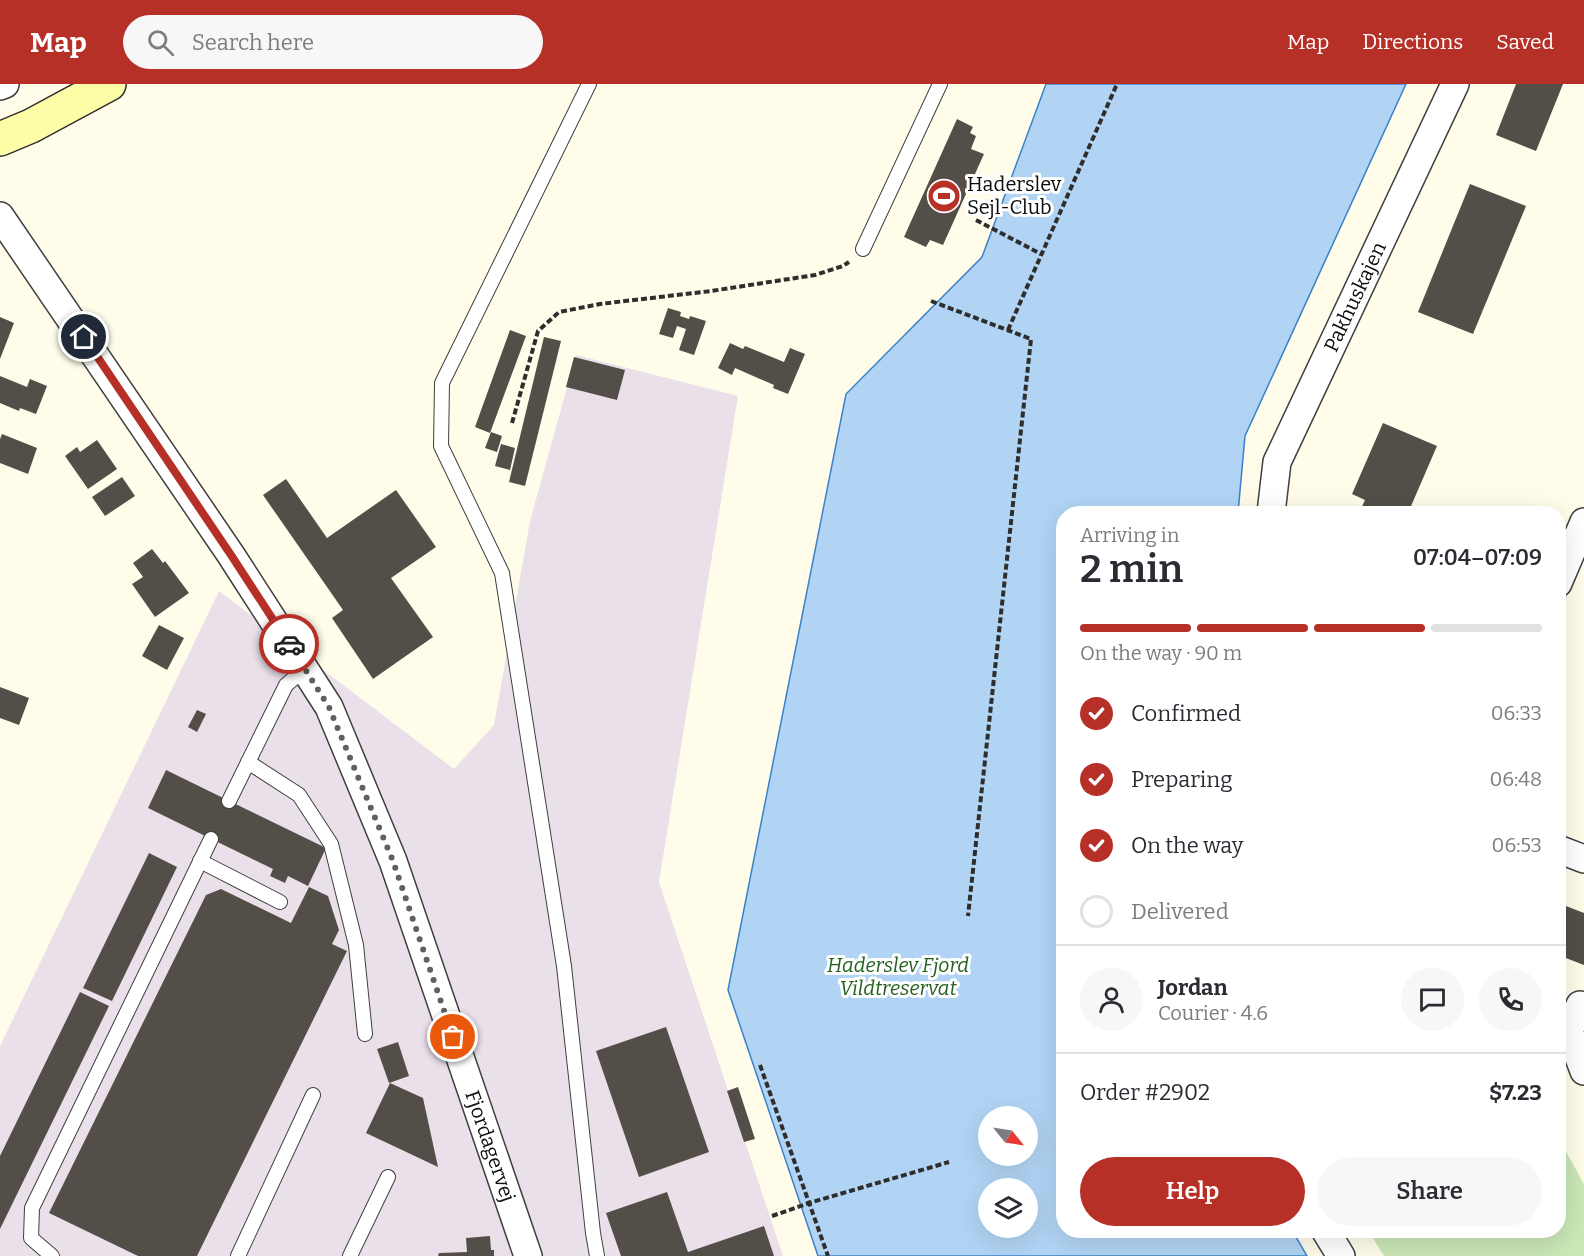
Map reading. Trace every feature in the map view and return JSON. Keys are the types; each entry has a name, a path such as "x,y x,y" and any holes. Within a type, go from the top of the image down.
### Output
{"street":[{"path":"0,87 5,84"},
{"path":"0,139 31,126 109,84"},
{"name":"Pakhuskajen","path":"1272,506 1277,462 1455,84"},
{"name":"Fjordagervej","path":"0,216 231,555 329,707 393,861 528,1256"},
{"path":"1566,564 1584,522"},
{"path":"1566,852 1584,859"},
{"path":"1584,1007 1580,1005 1569,1031 1584,1071"},
{"path":"1330,1238 1341,1256"}],"lane":[{"path":"588,84 442,383 441,446 502,573 564,966 597,1256"},
{"path":"863,249 940,84"},
{"path":"229,801 286,685 305,669"},
{"path":"248,762 299,795 331,844 356,945 365,1034"},
{"path":"52,1256 31,1238 32,1208 211,839"},
{"path":"200,861 280,902"},
{"path":"238,1256 314,1095"},
{"path":"351,1256 387,1177"}],"path":[{"path":"1008,330 1117,84"},
{"path":"976,220 1041,255"},
{"path":"512,423 537,331 559,312 600,304 711,291 815,275 843,266 863,249"},
{"path":"931,301 1031,339 968,916"},
{"path":"760,1065 828,1256"},
{"path":"772,1216 949,1162"}],"shaded area":[{"path":"576,355 738,396 659,882 783,1256 0,1256 0,1046 219,591 454,769 494,725 530,521"}],"green space":[{"path":"1566,1152 1584,1184 1584,1256 1384,1256 1373,1238 1566,1238"}],"water":[{"name":"Haderslev Fjord Vildtreservat","path":"1046,84 1406,84 1245,436 1239,506 1056,506 1056,1238 1297,1238 1307,1256 818,1256 728,990 846,394 982,257"}],"building":[{"path":"1516,84 1563,84 1536,151 1496,135"},
{"name":"Haderslev Sejl-Club","path":"957,119 973,127 970,133 976,136 971,149 984,154 943,245 930,240 926,247 904,237"},
{"path":"1470,184 1526,206 1473,334 1418,312"},
{"path":"668,308 681,312 680,316 689,319 690,316 706,321 694,355 679,350 686,329 677,326 673,338 659,334"},
{"path":"0,317 14,323 0,359"},
{"path":"510,330 526,336 490,433 475,427"},
{"path":"544,337 561,341 525,486 509,482"},
{"path":"730,343 743,349 745,346 784,362 790,348 805,354 788,394 773,388 774,385 735,368 732,375 718,368"},
{"path":"574,357 625,370 617,400 566,387"},
{"path":"0,376 27,387 30,379 47,386 36,414 20,408 19,411 0,403"},
{"path":"1383,423 1437,446 1411,506 1362,506 1365,500 1352,494"},
{"path":"491,432 502,436 497,452 485,448"},
{"path":"2,434 37,448 28,474 0,463"},
{"path":"97,440 117,469 88,489 65,456 77,447 80,452"},
{"path":"501,444 515,448 510,470 495,466"},
{"path":"122,477 135,496 105,516 92,497"},
{"path":"286,479 327,538 396,490 436,547 391,578 433,637 373,679 332,618 343,610 263,495"},
{"path":"152,549 163,563 165,561 189,593 155,617 132,584 143,577 133,563"},
{"path":"159,625 184,638 167,670 142,656"},
{"path":"0,687 29,698 19,725 0,718"},
{"path":"197,710 206,714 197,732 188,727"},
{"path":"166,770 326,848 308,886 288,876 285,883 270,876 273,869 148,808"},
{"path":"149,853 177,867 112,1001 83,988"},
{"path":"309,887 328,896 339,930 332,944 347,951 197,1256 138,1256 49,1213 206,895 221,889 291,923"},
{"path":"1566,906 1584,913 1584,965 1566,958"},
{"path":"80,992 109,1006 0,1229 0,1156"},
{"path":"666,1027 709,1152 639,1177 596,1051"},
{"path":"398,1042 409,1076 389,1083 377,1049"},
{"path":"390,1083 423,1098 438,1167 366,1133"},
{"path":"738,1087 755,1139 744,1142 727,1091"},
{"path":"667,1192 688,1252 764,1226 774,1256 621,1256 606,1213"},
{"path":"490,1236 494,1256 438,1256 439,1253 467,1252 466,1238"}],"way so far":[{"path":"289,644 329,707 393,861 453,1037"}],"place":[{"name":"Haderslev Sejl-Club","path":"944,196"}],"route":[{"path":"84,337 289,644"}]}
